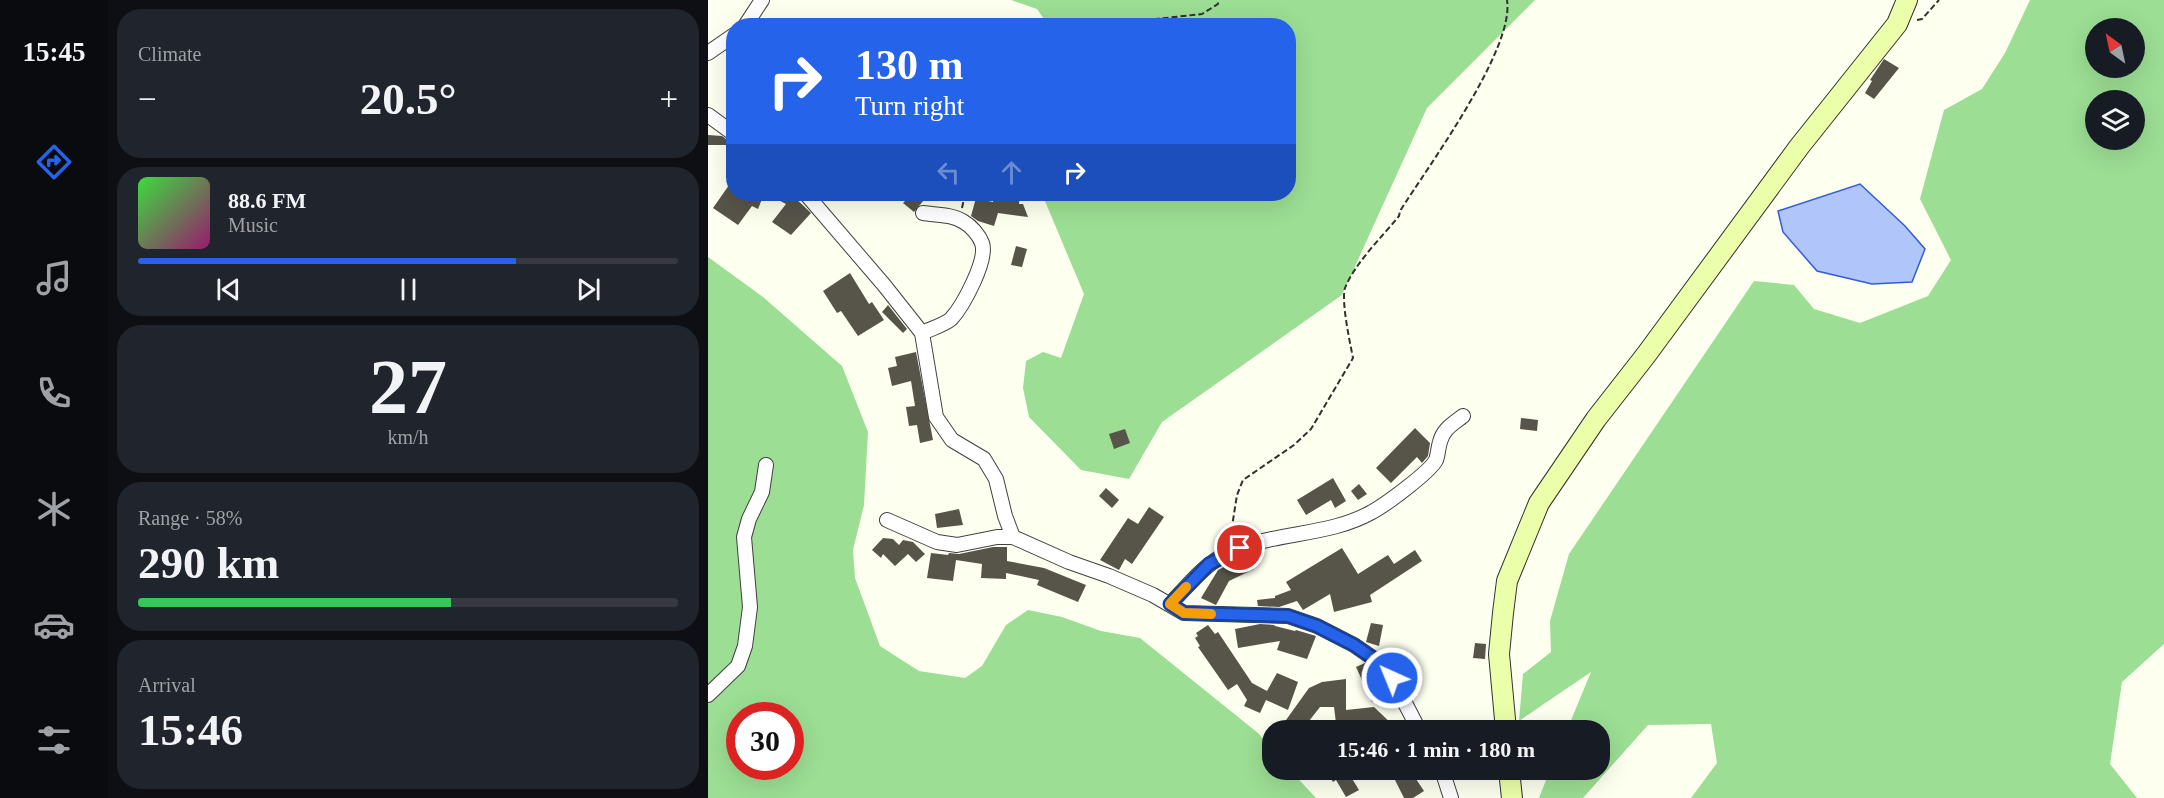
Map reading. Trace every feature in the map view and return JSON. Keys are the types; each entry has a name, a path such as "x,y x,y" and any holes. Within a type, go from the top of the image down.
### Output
{"street":[{"path":"750,18 762,0"},
{"path":"1505,720 1498,654 1504,602 1508,581 1539,503 1596,419 1646,355 1798,147 1897,24 1906,0"},
{"path":"708,53 726,41"},
{"path":"708,115 726,128"},
{"path":"812,201 922,333 936,417 952,440 984,459 996,479 1013,537"},
{"path":"922,333 950,319 973,286 982,257 982,244 975,232 963,222 952,217 923,213"},
{"path":"1170,604 1209,564 1227,553 1254,543 1325,530 1354,522 1374,511 1396,496 1435,461 1445,429 1463,416"},
{"path":"708,695 738,666 745,646 750,607 744,537 749,519 762,492 766,465"},
{"path":"887,520 937,542 957,545 996,537 1013,537 1069,562 1109,576 1170,604 1184,613 1288,616 1317,626 1380,663 1392,678 1414,720"},
{"path":"1445,780 1450,798"},
{"path":"1510,780 1512,798"}],"path":[{"path":"1165,18 1202,14 1218,4 1217,0"},
{"path":"1227,553 1237,495 1243,480 1311,429 1353,357 1348,336 1344,289 1361,261 1399,216 1424,173 1442,150 1482,81 1509,11 1507,0"},
{"path":"1897,24 1922,19 1939,0"}],"green space":[{"path":"1011,0 1535,0 1427,108 1342,295 1162,422 1129,479 1081,470 1029,417 1023,388 1026,361 1043,352 1061,358 1084,294 1045,201 1296,201 1296,18 1043,18 1037,9"},
{"path":"2030,0 2164,0 2164,644 2122,682 2110,764 2137,798 1691,798 1717,763 1711,724 1648,725 1610,768 1610,720 1571,720 1591,672 1519,720 1523,674 1551,652 1550,621 1569,554 1754,281 1794,285 1814,309 1860,323 1928,296 1951,260 1920,199 1944,110 1982,89 2005,53"},
{"path":"708,257 763,297 842,366 868,432 864,505 853,550 855,578 880,646 919,671 965,678 982,666 1006,625 1028,610 1062,617 1101,631 1140,638 1262,738 1262,780 1299,780 1316,798 708,798"},
{"path":"1546,780 1599,780 1583,798 1539,798"}],"water":[{"path":"1860,184 1905,226 1925,249 1912,282 1872,284 1817,271 1783,232 1778,211"}],"building":[{"path":"1884,59 1899,68 1874,99 1865,93 1872,81 1870,80"},
{"path":"708,135 722,136 726,139 726,145 708,145"},
{"path":"726,189 726,201 761,201 758,209 752,206 738,225 713,208"},
{"path":"780,201 798,201 811,213 791,235 772,222 786,204"},
{"path":"905,201 923,201 914,212 903,203"},
{"path":"975,201 1019,201 1019,204 1023,204 1028,217 998,213 994,226 971,216"},
{"path":"1016,246 1027,249 1022,267 1011,265"},
{"path":"850,273 869,304 872,302 884,320 858,336 841,311 837,313 823,291"},
{"path":"888,305 907,329 903,333 882,312"},
{"path":"916,352 933,440 920,443 917,425 909,426 906,407 915,406 911,381 892,386 888,368 897,366 895,357"},
{"path":"1521,418 1538,420 1537,431 1520,429"},
{"path":"1415,428 1430,443 1428,456 1422,463 1417,457 1391,483 1376,468"},
{"path":"1125,429 1130,443 1114,449 1109,434"},
{"path":"1333,478 1346,501 1335,508 1331,500 1306,515 1297,500"},
{"path":"1359,484 1367,494 1358,500 1351,491"},
{"path":"1106,488 1119,500 1112,508 1099,496"},
{"path":"1149,507 1164,517 1132,564 1125,559 1119,570 1100,560 1128,518 1138,524"},
{"path":"959,509 963,525 937,528 935,514"},
{"path":"883,538 893,539 899,545 903,540 913,542 925,554 916,562 908,554 895,566 883,554 881,558 872,550"},
{"path":"993,547 1007,547 1007,561 1044,568 1086,585 1078,602 1037,585 1039,580 1006,573 1006,579 981,578 982,564 956,560 953,581 927,578 931,553 959,554"},
{"path":"1342,548 1358,574 1388,555 1394,564 1415,550 1422,561 1370,595 1372,602 1334,612 1330,594 1303,610 1297,601 1279,607 1258,606 1257,600 1275,598 1291,590 1286,582"},
{"path":"1248,555 1254,569 1229,581 1216,605 1201,598 1218,570"},
{"path":"1371,623 1383,625 1379,646 1366,642"},
{"path":"1260,624 1274,625 1316,636 1307,659 1277,650 1280,641 1238,648 1235,629"},
{"path":"1208,625 1215,634 1218,632 1252,683 1267,691 1277,673 1298,682 1288,710 1266,700 1260,713 1244,706 1247,700 1237,684 1228,690 1198,647 1200,646 1195,638 1198,636 1196,633"},
{"path":"1475,643 1486,644 1485,659 1473,658"},
{"path":"1365,663 1377,673 1387,695 1372,702 1356,667"},
{"path":"1346,679 1346,710 1374,707 1388,720 1336,720 1334,707 1320,707 1310,720 1286,720 1309,688 1322,682"},
{"path":"1336,780 1353,780 1359,790 1346,797"},
{"path":"1395,780 1417,780 1424,791 1413,798 1404,798"}],"slow traffic":[{"path":"1186,587 1170,604 1184,613 1211,614"}],"route":[{"path":"1240,548 1209,564 1170,604 1184,613 1288,616 1317,626 1354,645 1380,663 1392,678"}]}
